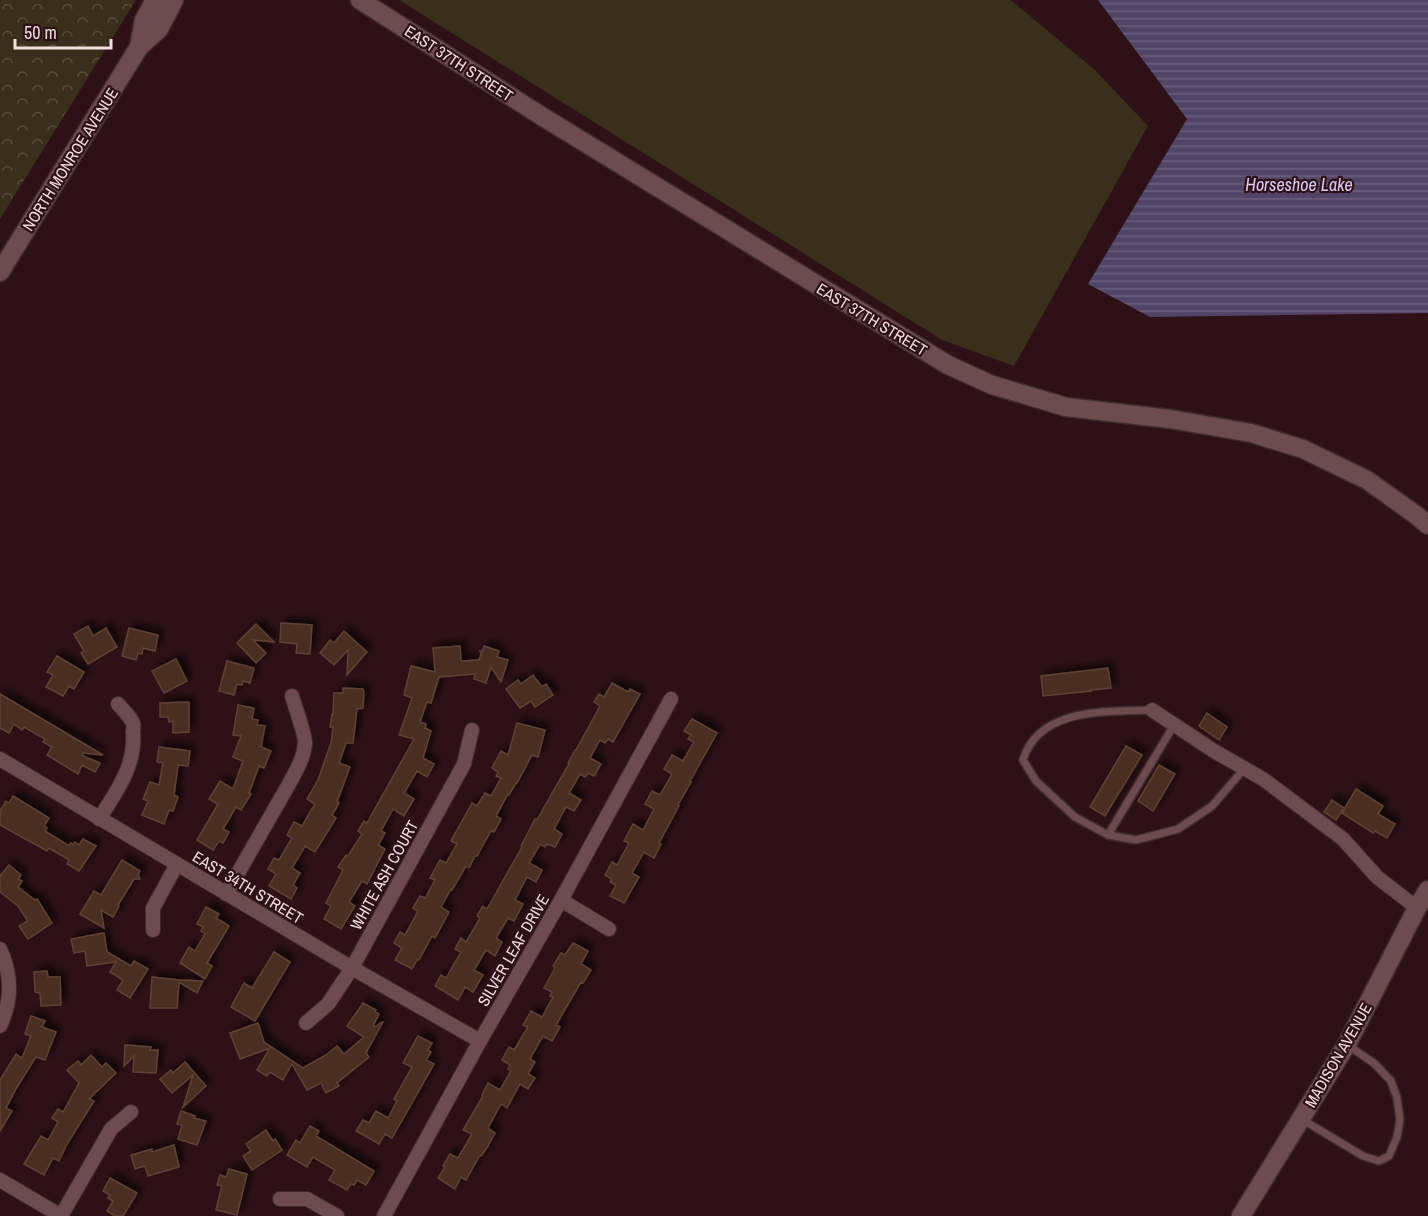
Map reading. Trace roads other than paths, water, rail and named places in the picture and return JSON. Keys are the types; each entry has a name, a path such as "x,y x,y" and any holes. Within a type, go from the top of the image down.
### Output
{"main road":[{"name":"NORTH MONROE AVENUE","path":"139,47 144,20 155,0"},
{"name":"NORTH MONROE AVENUE","path":"0,272 139,47 159,29 174,0"},
{"name":"EAST 37TH STREET","path":"360,0 543,117 948,365 992,386 1066,407 1170,419 1251,433 1303,449 1367,480 1428,525"},
{"name":"MADISON AVENUE","path":"1241,1216 1347,1044 1428,890"}],"street":[{"path":"226,894 289,784 303,754 305,742 292,696"},
{"name":"SILVER LEAF DRIVE","path":"384,1216 671,699"},
{"path":"99,819 120,787 132,755 133,723 118,704"},
{"path":"1152,710 1214,751 1263,779 1343,838 1377,877 1417,908"},
{"name":"WHITE ASH COURT","path":"306,1023 328,1004 352,968 464,764 472,730"},
{"name":"EAST 34TH STREET","path":"0,759 226,894 480,1041"},
{"path":"153,930 153,908 177,864"},
{"path":"561,900 609,929"},
{"path":"0,949 8,969 10,983 7,1009 0,1026"},
{"path":"0,1180 61,1216 111,1130 132,1112"},
{"path":"280,1199 308,1199 337,1216"}],"lane":[{"path":"1152,710 1086,713 1051,724 1031,742 1023,760 1036,781 1075,817 1108,835 1136,840 1178,829 1212,806 1245,768"},
{"path":"1108,835 1174,725"},
{"path":"1301,1119 1363,1156 1379,1161 1389,1156 1397,1137 1400,1120 1397,1098 1391,1081 1375,1064 1347,1044"}],"water":[{"name":"Horseshoe Lake","path":"1098,0 1428,0 1428,313 1150,317 1088,284 1187,119"}]}
